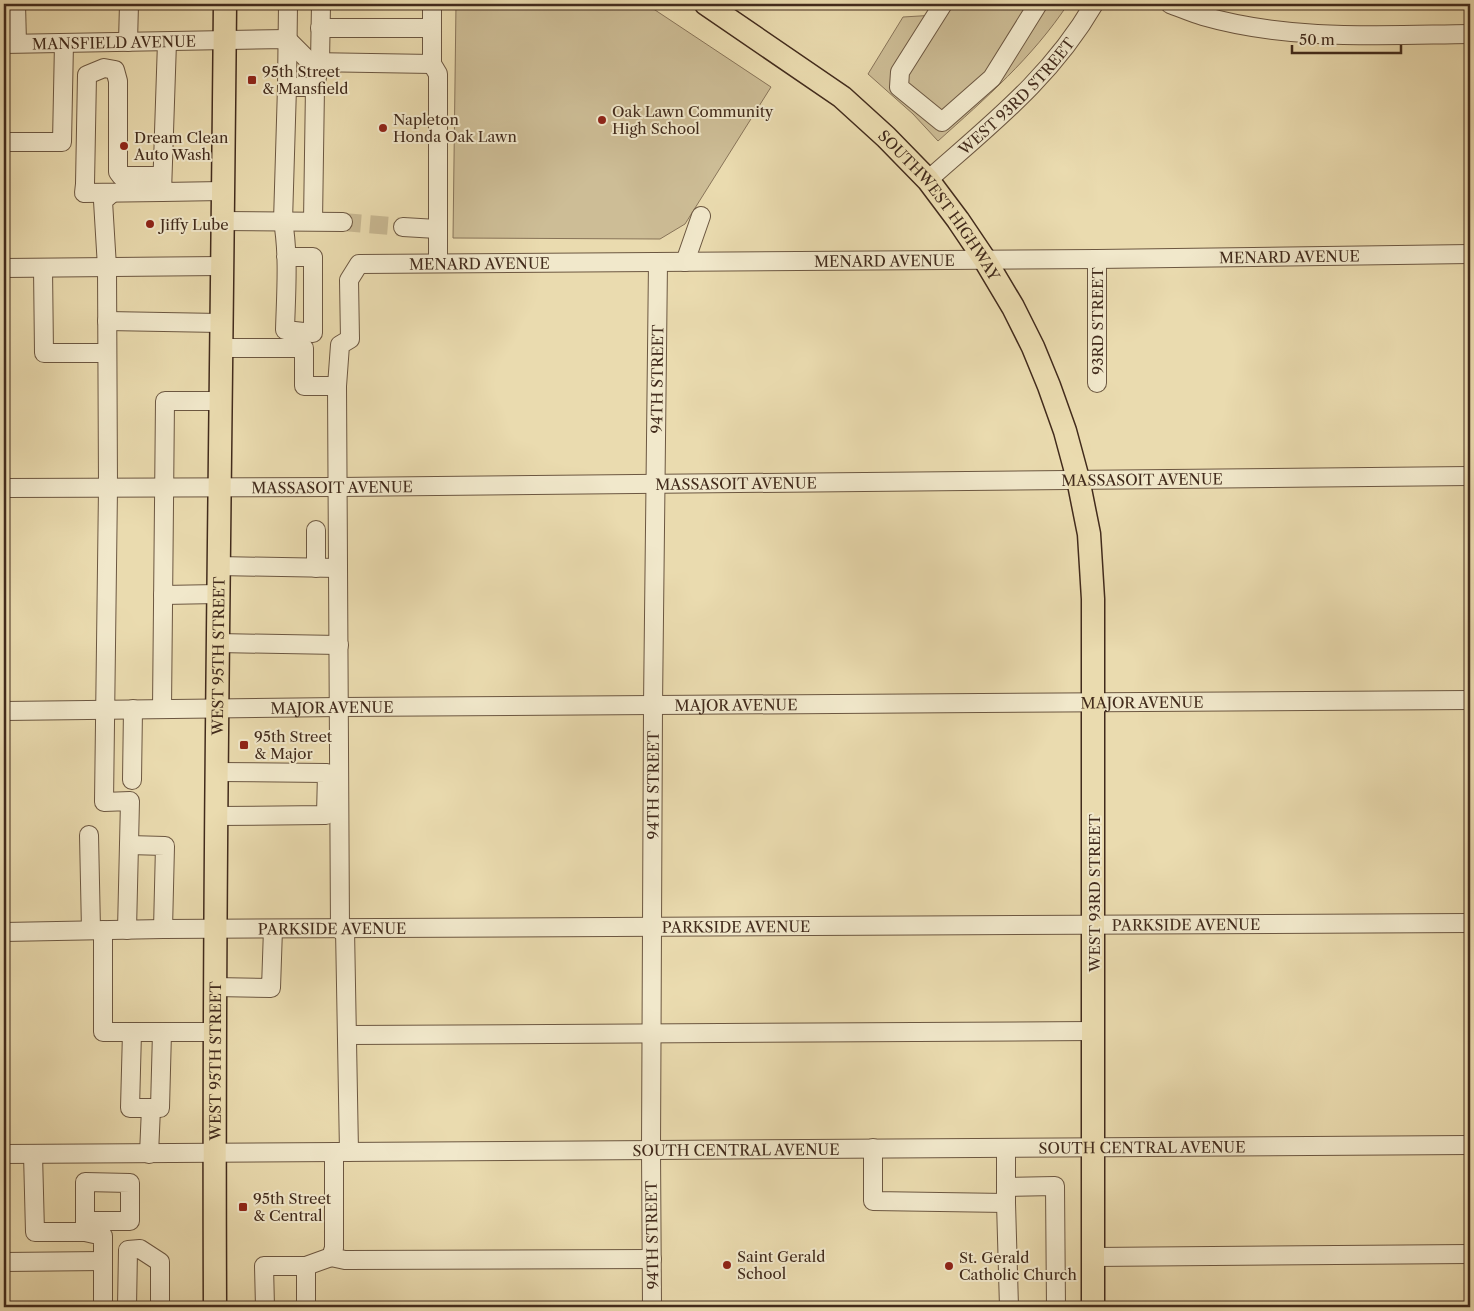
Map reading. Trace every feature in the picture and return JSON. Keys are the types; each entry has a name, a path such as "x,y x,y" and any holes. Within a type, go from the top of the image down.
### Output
{"main road":[{"name":"WEST 95TH STREET","path":"215,1307 214,1032 220,323 225,4"},
{"name":"SOUTHWEST HIGHWAY","path":"706,4 842,96 928,180 985,260 1013,307 1033,347 1049,386 1065,431 1078,479"},
{"name":"WEST 93RD STREET","path":"1078,479 1088,534 1093,599 1093,1307"}],"street":[{"path":"128,4 128,42"},
{"path":"286,257 283,221 288,4"},
{"path":"313,221 314,87 320,62 321,4"},
{"path":"432,4 432,64 438,74 438,263"},
{"path":"943,4 900,72 898,87 942,122 992,78 1038,4"},
{"name":"WEST 93RD STREET","path":"928,180 1010,108 1041,77 1068,44 1094,4"},
{"path":"1170,4 1202,16 1296,33 1339,35 1470,34"},
{"path":"10,43 12,7"},
{"path":"320,28 432,28"},
{"path":"287,39 310,62 432,64"},
{"name":"MANSFIELD AVENUE","path":"10,43 287,39"},
{"path":"162,184 167,42"},
{"path":"4,142 62,142 64,43"},
{"path":"162,184 112,193 84,193 88,75 104,68 115,70 118,81 118,172 121,176 222,192"},
{"path":"287,87 314,87"},
{"path":"112,193 103,201 107,267 108,488 104,802 130,801 127,930"},
{"path":"685,262 701,216"},
{"path":"222,221 343,222"},
{"path":"404,227 437,230"},
{"name":"MENARD AVENUE","path":"337,386 340,345 350,339 349,280 359,264 1097,259 1470,254"},
{"name":"93RD STREET","path":"1097,259 1097,383"},
{"name":"94TH STREET","path":"652,1307 652,706 658,262"},
{"path":"4,268 221,266"},
{"path":"43,268 44,353 107,353"},
{"path":"107,321 220,323"},
{"path":"220,348 304,348 304,386 337,386 342,930 347,1035 341,1152 334,1248 331,1257"},
{"path":"162,709 165,401 220,401"},
{"name":"MASSASOIT AVENUE","path":"4,488 338,487 1470,476"},
{"path":"316,530 316,568"},
{"path":"218,566 338,568"},
{"path":"163,595 218,594"},
{"path":"218,643 339,645"},
{"name":"MAJOR AVENUE","path":"4,711 1470,700"},
{"path":"132,780 133,709"},
{"path":"216,772 327,773 326,815 216,816"},
{"path":"89,835 103,1032 214,1032"},
{"path":"129,845 165,846 164,929"},
{"name":"PARKSIDE AVENUE","path":"4,932 164,929 342,930 1470,923"},
{"path":"215,987 271,988 274,929"},
{"path":"347,1035 1093,1031"},
{"path":"132,1032 130,1108 160,1108 162,1032"},
{"path":"149,1154 151,1108"},
{"name":"SOUTH CENTRAL AVENUE","path":"4,1154 1470,1145"},
{"path":"872,1148 873,1201 1006,1195 1055,1186 1056,1307"},
{"path":"1006,1148 1009,1307"},
{"path":"33,1154 35,1232 85,1227 130,1221 130,1184 85,1182 85,1227"},
{"path":"85,1227 103,1236 103,1307"},
{"path":"127,1307 128,1250 140,1249 160,1262 160,1307"},
{"path":"1093,1257 1470,1254"},
{"path":"265,1307 264,1266 306,1266 331,1257 345,1260 652,1259"},
{"path":"4,1262 103,1261"},
{"path":"306,1266 306,1307"}],"shaded area":[{"name":"Oak Lawn Community High School","path":"456,4 646,4 771,87 685,224 660,239 453,238"},
{"path":"942,4 1068,4 1054,24 1008,77 938,141 913,114 868,74 903,17 936,15"}],"tunnel":[{"path":"343,222 403,227"}],"place":[{"name":"95th Street & Mansfield","path":"252,80"},
{"name":"Oak Lawn Community High School","path":"602,120"},
{"name":"Napleton Honda Oak Lawn","path":"383,128"},
{"name":"Dream Clean Auto Wash","path":"124,146"},
{"name":"Jiffy Lube","path":"150,224"},
{"name":"95th Street & Major","path":"244,745"},
{"name":"95th Street & Central","path":"243,1207"},
{"name":"Saint Gerald School","path":"727,1265"},
{"name":"St. Gerald Catholic Church","path":"949,1266"}]}
